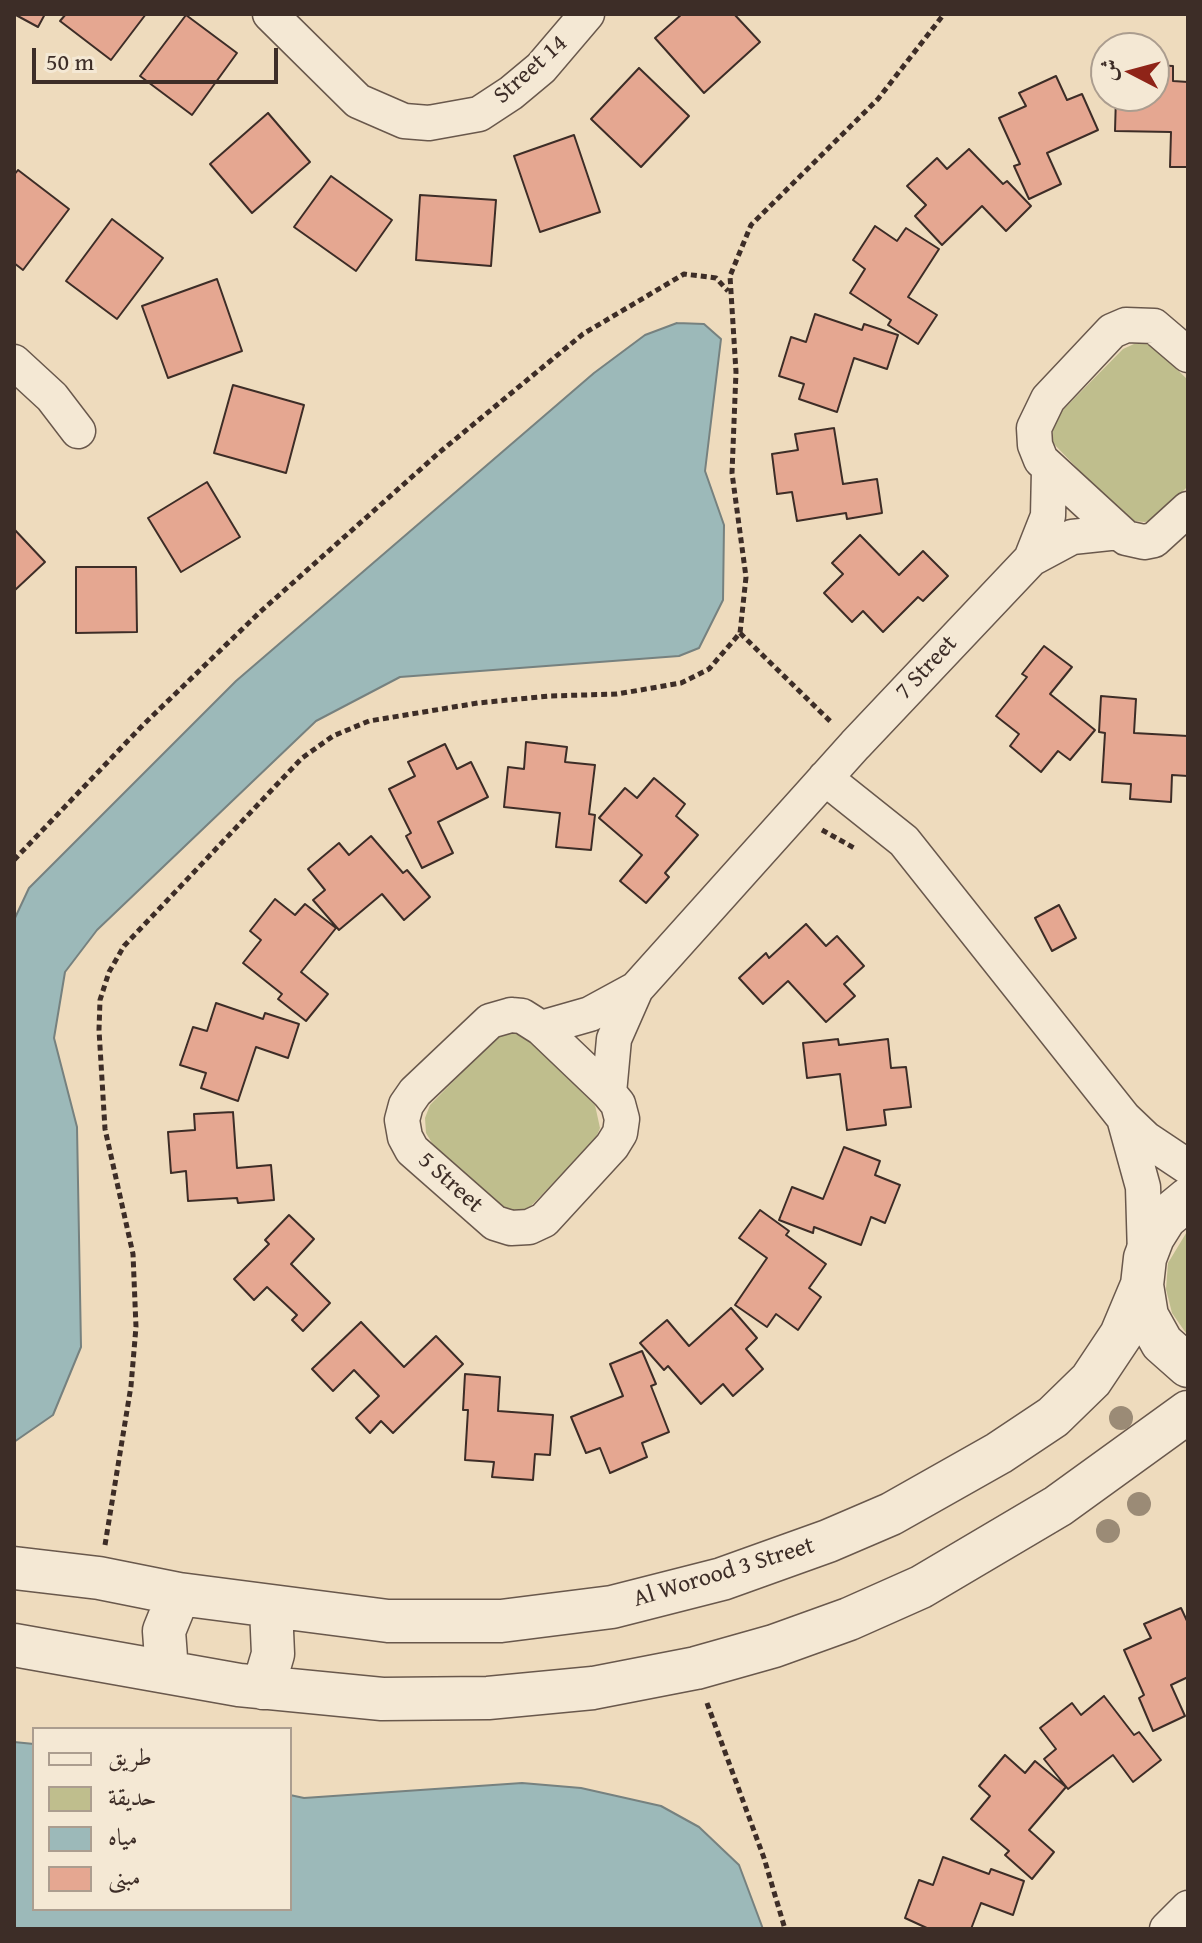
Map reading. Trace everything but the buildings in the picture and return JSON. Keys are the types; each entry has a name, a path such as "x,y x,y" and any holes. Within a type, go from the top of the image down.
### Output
{"street":[{"name":"Street 14","path":"270,14 358,101 404,121 429,123 479,114 511,93 541,68 587,14"},
{"name":"7 Street","path":"1188,355 1154,326 1140,323 1112,331 1039,412 1034,428 1035,445 1049,470 1119,532 1135,542 1154,540 1188,509"},
{"path":"14,362 52,397 78,431"},
{"name":"7 Street","path":"1031,559 1048,516 1049,470"},
{"name":"7 Street","path":"825,778 1031,559 1072,537 1119,532"},
{"path":"825,778 904,841 1124,1118 1146,1139 1188,1167"},
{"name":"5 Street","path":"609,1093 614,1039 636,989 825,778"},
{"name":"5 Street","path":"541,1028 590,1014 636,989"},
{"name":"5 Street","path":"511,1015 522,1016 541,1028 618,1104 622,1119 620,1133 544,1220 529,1227 511,1228 495,1223 412,1150 403,1128 406,1105 490,1021 511,1015"},
{"path":"1124,1118 1143,1187 1143,1272 1147,1316 1162,1343 1188,1366"},
{"name":"Al Worood 3 Street","path":"14,1568 99,1578 271,1608 388,1621 501,1621 612,1607 722,1579 828,1541 891,1514 1053,1417 1091,1380 1121,1335 1165,1218 1188,1199"},
{"path":"14,1645 263,1688 382,1699 488,1698 593,1688 696,1668 774,1646 849,1619 921,1587 1058,1506 1188,1412"},
{"path":"167,1671 164,1631 179,1594"},
{"path":"263,1688 273,1654 271,1608"},
{"path":"1167,1929 1188,1908"}],"path":[{"path":"116,1554 103,1551 131,1386 136,1327 133,1254 105,1129 99,1030 100,1000 109,972 124,946 302,758 333,736 369,721 478,703 617,694 681,683 709,669 740,633 746,577 732,473 736,372 728,292 740,246 751,225 878,99 944,14"},
{"path":"14,860 143,725 260,612 441,451 583,334 684,274 716,278 728,292"},
{"path":"740,633 855,745"},
{"path":"696,1668 764,1858 785,1929"}],"green space":[{"path":"1134,344 1147,344 1158,351 1188,380 1188,486 1157,518 1145,522 1132,521 1121,514 1053,443 1053,428 1058,415 1123,349"},
{"path":"506,1034 519,1034 530,1042 595,1105 600,1128 595,1140 529,1208 517,1213 505,1212 493,1204 432,1143 426,1133 425,1118 430,1105 495,1039"},
{"path":"1188,1230 1188,1336 1172,1313 1166,1289 1168,1263"}],"water":[{"path":"677,323 704,324 721,339 705,471 724,525 723,600 699,648 679,656 400,677 316,721 97,930 65,972 54,1038 77,1127 81,1347 53,1415 14,1442 14,920 29,888 236,681 594,373 645,335"},
{"path":"14,1742 32,1744 32,1911 292,1911 292,1795 304,1798 522,1783 581,1788 661,1806 699,1827 739,1865 763,1929 14,1929"}]}
